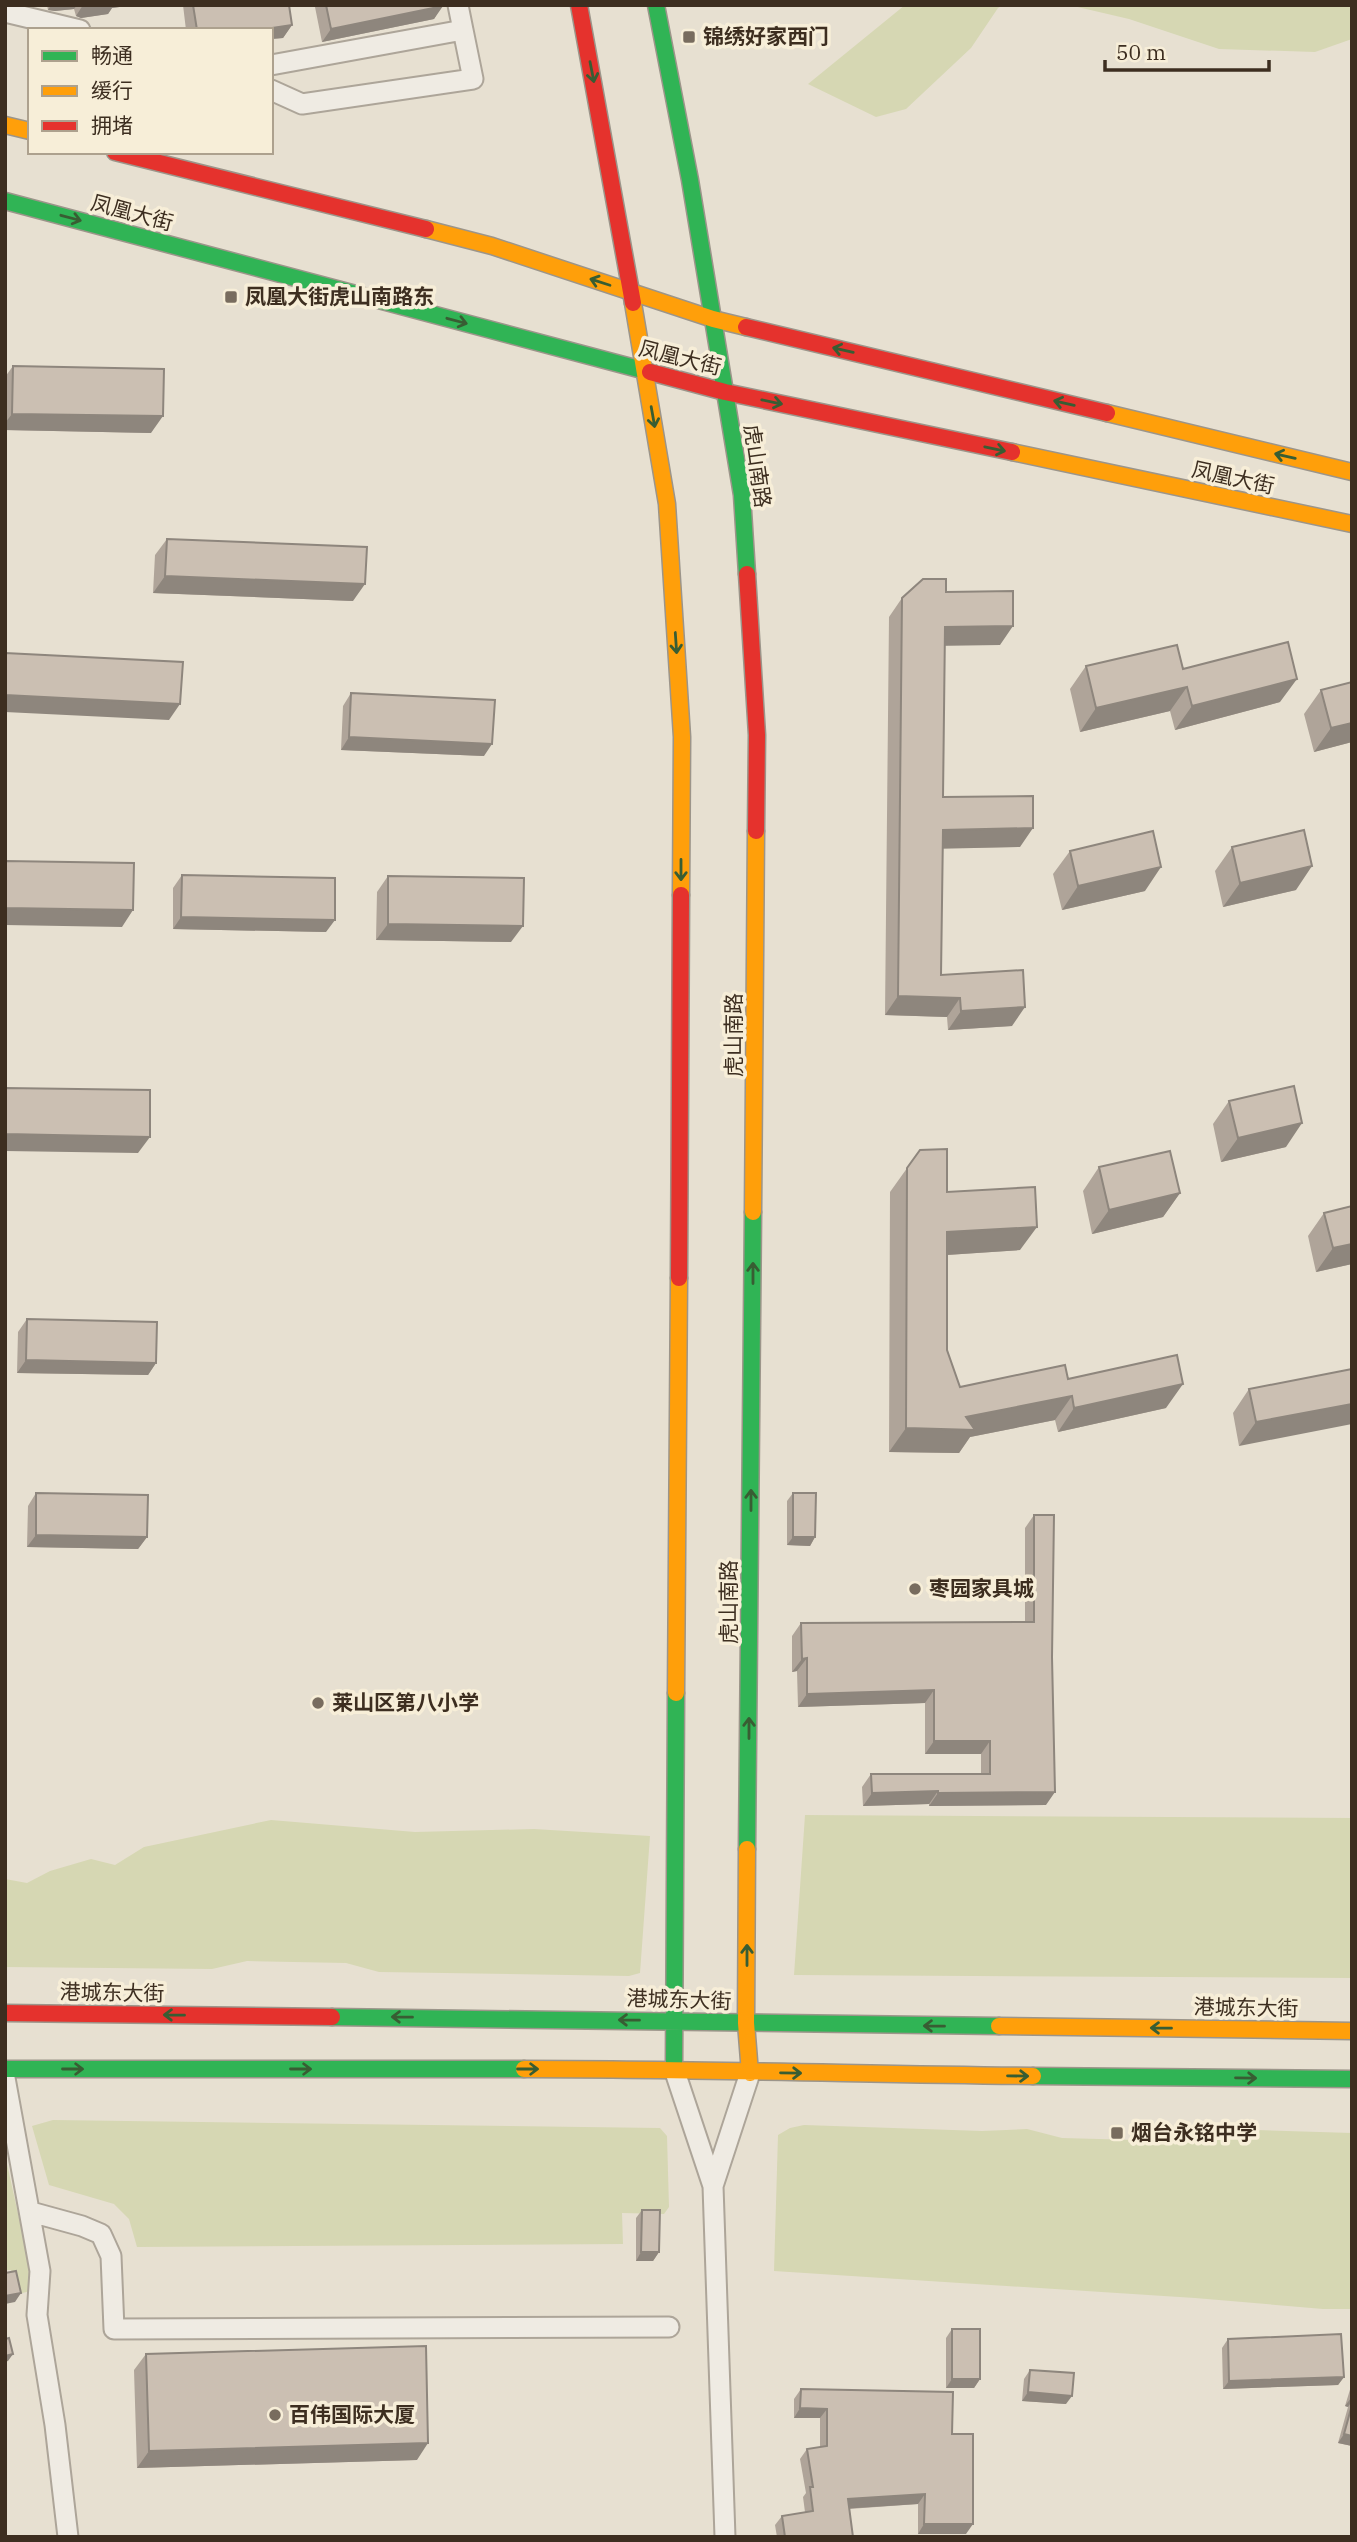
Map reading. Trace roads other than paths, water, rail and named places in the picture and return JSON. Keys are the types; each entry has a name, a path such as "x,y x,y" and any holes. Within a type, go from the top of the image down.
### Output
{"main road":[{"path":"579,5 615,193 667,504 682,737 674,2069"},
{"name":"虎山南路","path":"656,5 690,180 742,495 757,735 746,2024 750,2073"},
{"path":"5,125 28,131"},
{"name":"凤凰大街","path":"123,154 492,246 713,319 1352,472"},
{"name":"凤凰大街","path":"5,201 725,392 1352,524"},
{"name":"港城东大街","path":"5,2013 1352,2031"},
{"path":"5,2074 33,2069 674,2069 750,2073 1352,2080"}],"street":[{"path":"273,91 302,104 472,79 458,5"},
{"path":"5,12 72,28"},
{"path":"273,65 463,30"},
{"path":"674,2069 713,2186 725,2537"},
{"path":"713,2186 750,2073"},
{"path":"5,2074 40,2271 37,2315 55,2425 68,2537"},
{"path":"31,2212 101,2234 111,2256 114,2329 669,2327"}],"place":[{"name":"锦绣好家西门","path":"689,37"},
{"name":"凤凰大街虎山南路东","path":"231,297"},
{"name":"枣园家具城","path":"915,1589"},
{"name":"莱山区第八小学","path":"318,1703"},
{"name":"烟台永铭中学","path":"1117,2133"},
{"name":"百伟国际大厦","path":"275,2415"}]}
